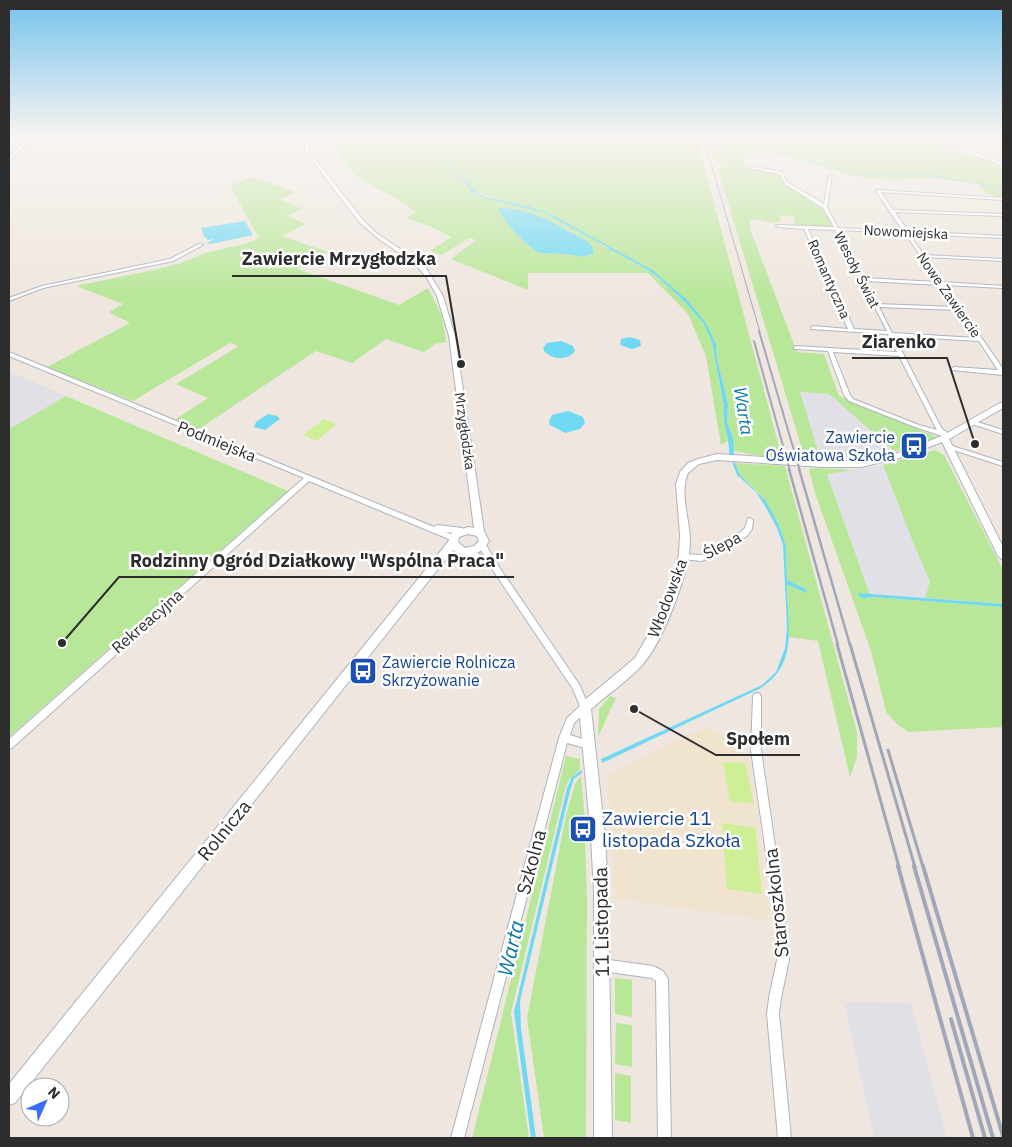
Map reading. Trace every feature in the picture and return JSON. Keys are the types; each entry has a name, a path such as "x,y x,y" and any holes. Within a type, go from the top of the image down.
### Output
{"street":[{"name":"Mrzygłodzka","path":"336,190 363,224 425,270 446,313 452,336 478,532 483,538 482,545"},
{"path":"796,190 824,207 828,190"},
{"path":"934,190 935,193 1003,198"},
{"name":"Nowe Zawiercie","path":"935,193 878,191 1003,373"},
{"name":"Wesoły Świat","path":"824,207 940,430 947,440"},
{"path":"891,211 1003,215"},
{"name":"Nowomiejska","path":"778,226 1003,237"},
{"name":"Romantyczna","path":"806,228 852,331"},
{"path":"9,300 42,287 171,260 200,246"},
{"path":"923,256 1003,260"},
{"path":"862,279 1003,286"},
{"path":"875,304 959,309"},
{"path":"813,328 980,340"},
{"path":"796,348 900,354"},
{"path":"830,350 847,395 851,400 917,426 1003,464"},
{"name":"Podmiejska","path":"9,354 425,526 459,546"},
{"path":"954,369 1003,373"},
{"name":"Włodowska","path":"585,707 625,675 645,654 669,600 684,557 682,477 687,469 697,462 722,457 830,465 870,462 917,451 947,440 1001,408"},
{"path":"974,423 1003,432"},
{"path":"947,440 1003,556"},
{"name":"Rekreacyjna","path":"9,745 103,659 308,478"},
{"path":"459,546 464,530 475,510"},
{"name":"Ślepa","path":"684,557 702,558 714,552 744,534 748,529 750,520"},
{"name":"Podmiejska","path":"425,526 464,530"},
{"path":"464,530 478,532"},
{"path":"459,546 482,545 494,566 572,681 585,707"},
{"path":"459,546 494,566"},
{"name":"Rolnicza","path":"9,1097 438,562 459,546"},
{"name":"Staroszkolna","path":"758,697 756,750 784,960 773,1014 785,1138"},
{"name":"Szkolna","path":"457,1138 564,738 571,719 585,707"},
{"name":"11 Listopada","path":"585,707 601,882 603,1138"},
{"path":"564,738 590,751"},
{"path":"602,965 653,972 662,979 665,1138"}],"shaded area":[{"path":"9,371 66,396 9,429"},
{"path":"799,392 829,394 894,451 853,459 820,458"},
{"path":"883,465 930,581 925,598 870,595 827,474"},
{"path":"708,726 750,759 771,921 615,899 608,775"},
{"path":"844,1002 911,1003 947,1138 874,1138"}],"green space":[{"path":"232,190 288,190 295,192 280,199 302,209 287,216 306,224 282,236 328,252 298,269 399,305 428,288 442,316 446,342 435,344 424,352 386,339 352,363 316,351 199,429 176,419 208,398 176,384 239,346 230,343 133,401 47,367 130,323 109,312 123,304 76,286 181,263 205,253 244,244 259,238"},
{"path":"379,190 472,190 483,197 495,199 474,190 710,190 782,458 732,450 733,438 727,422 728,404 717,359 716,344 706,323 687,300 653,271 553,215 496,200 544,213 597,240 603,246 609,248 609,250 648,270 684,301 704,324 712,342 724,406 723,416 728,441 721,445 706,356 688,314 648,273 528,273 528,290 451,259 476,240 469,238 442,255 430,251 451,237 432,227 406,218 416,212","holes":["504,208 539,217 572,232 592,246 583,257 539,253 511,227"]},
{"path":"724,190 795,190 821,206 833,226 793,226 795,217 781,215 780,221 776,222 757,219 749,220 750,229 797,352 824,354 839,396 937,437 905,449 894,451 829,394 800,392 820,458 805,459"},
{"path":"983,190 1003,190 1003,197 986,194"},
{"path":"66,396 288,491 9,737 9,429"},
{"path":"324,419 337,424 316,441 303,435"},
{"path":"935,450 944,455 1003,570 1003,604 925,598 930,581 883,465"},
{"path":"735,463 785,466 857,732 857,757 850,777 818,641 789,637 787,583 806,592 806,589 787,580 786,546 778,523 761,495 740,475"},
{"path":"809,469 854,470 827,474 870,595 860,593 868,598 1003,607 1003,727 909,732 898,725 886,712 871,651 815,493"},
{"path":"610,696 616,698 598,737 599,709"},
{"path":"566,756 580,759 580,770 569,780 565,789 511,1013 529,1138 472,1138"},
{"path":"723,762 745,763 754,803 730,802"},
{"path":"581,776 585,820 580,821 581,836 585,836 587,902 586,1138 544,1138 527,1018 566,815 575,784"},
{"path":"722,823 755,828 762,894 727,889"},
{"path":"615,978 632,980 632,1017 615,1014"},
{"path":"616,1023 632,1025 632,1067 615,1064"},
{"path":"615,1073 631,1076 631,1123 615,1120"}],"water":[{"path":"470,190 489,198 528,206 553,215 654,271 687,300 706,323 716,344 717,359 728,404 727,422 733,438 734,454 729,454 723,412 724,406 712,342 704,324 684,301 648,270 608,250 609,248 544,213 488,199 473,193"},
{"path":"498,208 521,211 545,219 588,242 592,246 594,253 583,257 539,253 527,244 505,221"},
{"path":"245,221 253,235 211,244 207,243 215,239 208,240 201,228"},
{"path":"630,337 640,340 641,346 632,349 620,345 621,339"},
{"path":"561,341 573,346 575,351 564,358 555,358 544,351 543,348 547,343"},
{"path":"568,411 583,417 585,423 580,429 565,433 550,425 549,422 552,415"},
{"path":"268,414 277,416 280,419 265,430 254,427 256,422"},
{"path":"732,462 735,463 740,475 765,500 778,523 786,546 787,580 806,589 807,593 787,584 789,629 786,656 781,668 772,679 759,689 602,763 601,759 762,685 776,672 785,648 787,627 783,545 777,528 765,506 756,492 737,475"},
{"path":"858,593 1003,604 1003,607 873,597 865,598 859,597"},
{"path":"582,770 582,773 574,779 570,791 520,1001 521,1028 536,1138 531,1138 514,1012 567,788 572,777"}],"railway":[{"path":"719,190 760,332"},
{"path":"759,331 800,471"},
{"path":"754,341 790,471"},
{"path":"789,469 838,645"},
{"path":"799,469 850,645"},
{"path":"837,644 899,867"},
{"path":"850,644 915,867"},
{"path":"888,750 923,867"},
{"path":"898,866 973,1138"},
{"path":"914,866 993,1138"},
{"path":"923,866 1003,1136"},
{"path":"951,1019 985,1138"}],"place":[{"name":"Zawiercie Mrzygłodzka","path":"461,364"},
{"name":"Ziarenko","path":"975,444"},
{"name":"Zawiercie Oświatowa Szkoła","path":"914,446"},
{"name":"Rodzinny Ogród Działkowy \"Wspólna Praca\"","path":"62,643"},
{"name":"Zawiercie Rolnicza Skrzyżowanie","path":"363,671"},
{"name":"Społem","path":"634,709"},
{"name":"Zawiercie 11 listopada Szkoła","path":"583,829"}],"water label":[{"name":"Warta","path":"744,411"},
{"name":"Warta","path":"510,948"}]}
